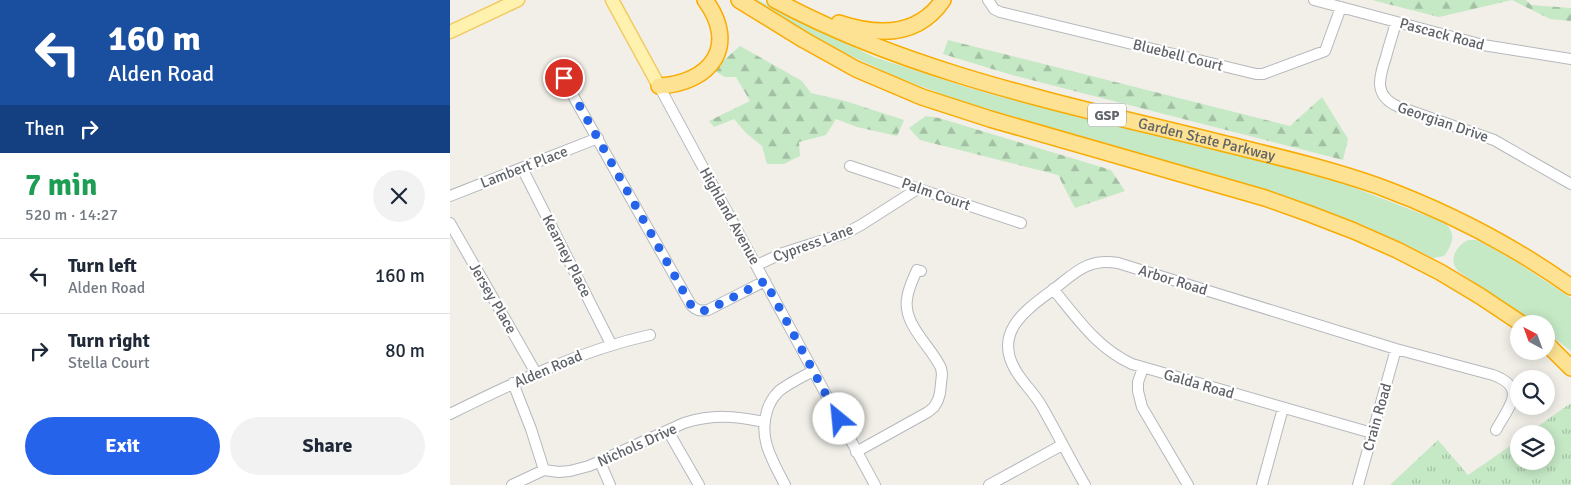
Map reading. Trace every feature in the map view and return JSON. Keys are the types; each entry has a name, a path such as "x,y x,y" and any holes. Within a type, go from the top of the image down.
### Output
{"highway":[{"path":"659,86 690,80 700,74 713,60 718,49 719,29 715,16 705,0"},
{"name":"GSP","path":"728,0 811,50 922,97 1265,198 1325,219 1375,240 1426,265 1480,296 1510,316"},
{"name":"GSP","path":"739,0 856,69"},
{"name":"Garden State Parkway","path":"775,0 862,42 906,59 964,77 1067,105 1310,165 1363,181 1452,217 1529,259 1571,287"},
{"path":"784,0 845,25 866,31 886,32 904,29 920,22 934,11 943,0"},
{"path":"1529,259 1571,279"},
{"path":"1555,348 1571,360"},
{"path":"1555,351 1571,368"}],"main road":[{"path":"450,32 518,0"},
{"name":"Highland Avenue","path":"612,0 659,86"}],"street":[{"name":"Bluebell Court","path":"988,0 994,9 1000,12 1256,74 1270,73 1325,51 1341,7"},
{"name":"Pascack Road","path":"1314,0 1483,45 1571,60"},
{"name":"Georgian Drive","path":"1396,22 1380,77 1380,90 1387,101 1399,107 1494,140 1571,184"},
{"path":"559,80 564,78 691,305 699,311 708,310 765,281"},
{"name":"Highland Avenue","path":"659,86 856,452 876,485"},
{"name":"Lambert Place","path":"450,196 598,138"},
{"name":"Palm Court","path":"850,166 1021,223"},
{"name":"Kearney Place","path":"522,168 611,344"},
{"name":"Cypress Lane","path":"757,266 782,253 846,233 862,225 919,188"},
{"name":"Jersey Place","path":"450,223 536,373"},
{"name":"Arbor Road","path":"1085,485 1040,404 1015,369 1009,350 1011,333 1020,316 1082,267 1100,262 1118,263 1396,349 1484,372 1507,380 1513,388 1513,396 1496,430"},
{"path":"856,452 928,412 938,400 942,374 941,368 910,321 906,306 908,293 917,270 921,271"},
{"name":"Galda Road","path":"1053,289 1098,342 1122,359 1143,368 1372,433"},
{"name":"Alden Road","path":"451,412 569,359 611,344 650,335"},
{"name":"Crain Road","path":"1358,485 1396,349"},
{"path":"1143,368 1138,382 1142,407 1188,485"},
{"path":"785,485 765,443 765,422 768,408 779,391 813,371"},
{"path":"514,383 544,470"},
{"path":"1262,485 1283,408"},
{"name":"Nichols Drive","path":"515,484 544,470 570,471 600,462 684,423 712,417 738,417 765,422"},
{"path":"668,431 699,485"},
{"path":"989,485 1062,445"},
{"path":"600,462 610,485"}],"green space":[{"path":"749,0 758,0 874,57 966,87 1017,101 1142,129 1345,184 1445,223 1451,231 1451,244 1444,256 1433,258 1363,225 1293,199 960,101 897,77 812,38"},
{"path":"1372,0 1512,0 1439,17"},
{"path":"1512,0 1526,0 1531,5 1571,8 1571,21 1550,19"},
{"path":"948,40 1290,126 1322,97 1348,139 1343,160 1012,75 943,54"},
{"path":"740,46 802,81 811,93 845,101 904,120 897,136 857,127 836,119 826,135 799,142 800,156 784,164 767,164 762,146 746,133 734,119 714,127 709,121 750,101 736,77 725,77 713,70"},
{"path":"926,116 939,118 1111,170 1125,191 1075,208 1058,175 920,140 909,128"},
{"path":"1468,240 1477,240 1515,261 1571,298 1571,351 1555,339 1555,315 1521,315 1458,271 1455,267 1454,258 1457,250"},
{"path":"1571,403 1571,485 1390,485 1438,440 1468,475 1510,446 1510,470 1555,470 1555,425 1540,425"}],"route":[{"path":"564,78 691,305 700,311 708,310 765,281 839,419"}]}
